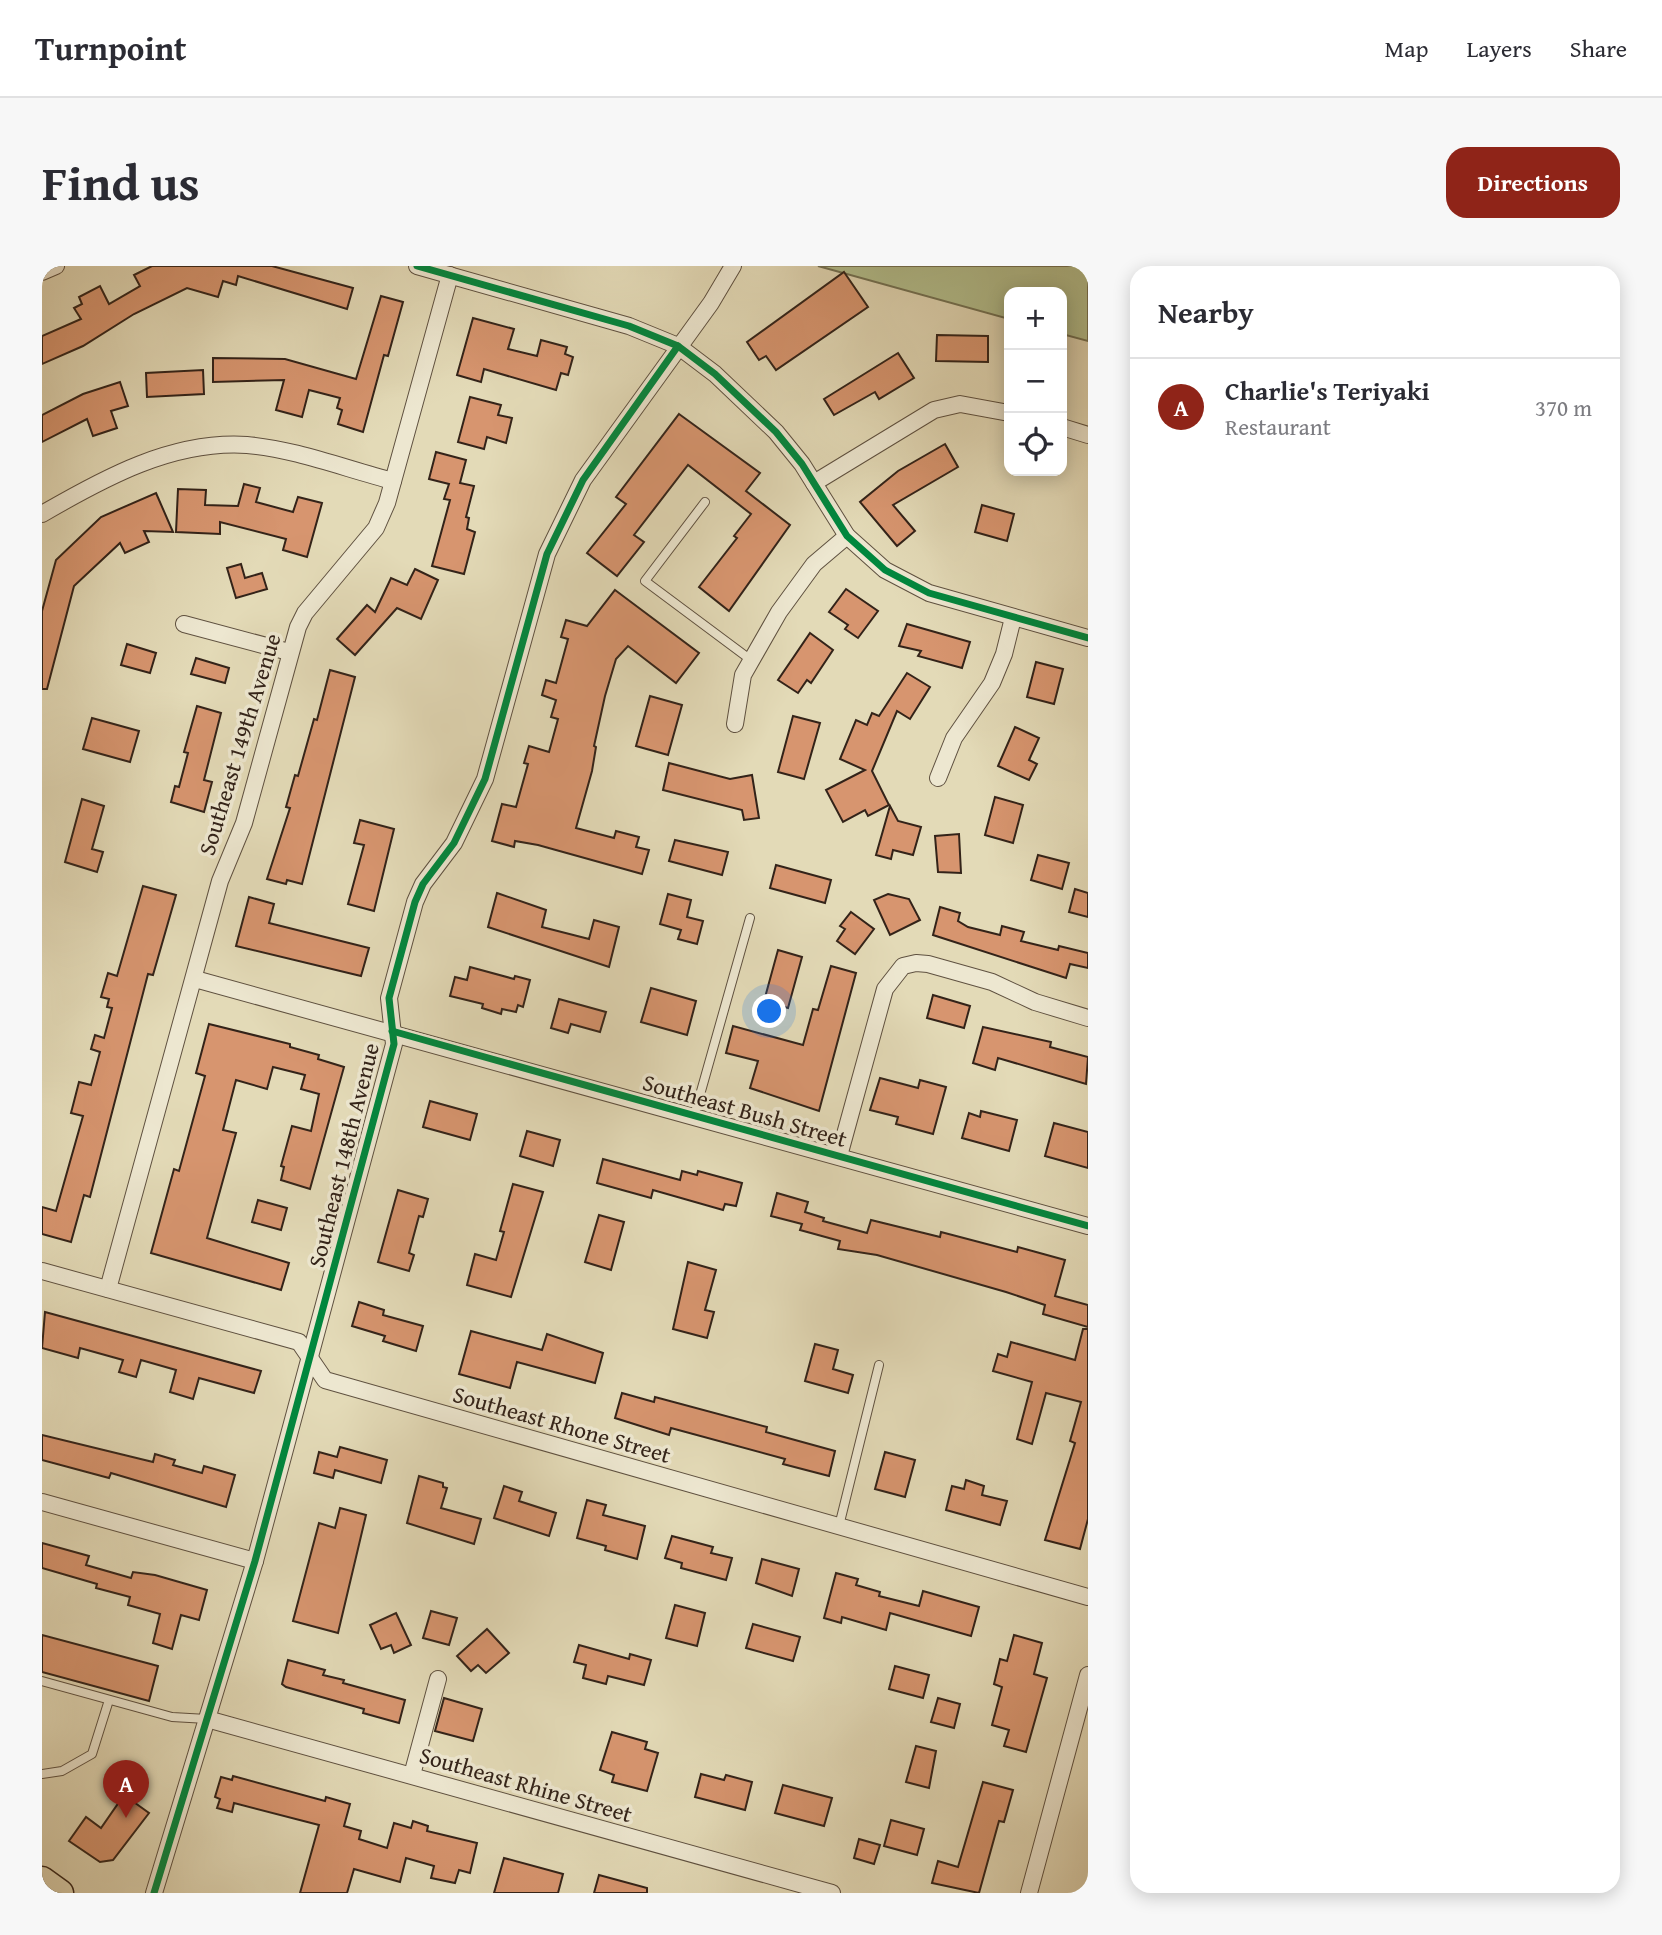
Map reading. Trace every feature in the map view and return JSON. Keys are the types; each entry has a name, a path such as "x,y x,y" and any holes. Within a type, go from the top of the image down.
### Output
{"main road":[{"path":"42,1880 60,1893"}],"street":[{"path":"42,272 56,266"},
{"path":"417,266 629,326 678,346 715,374 759,414 791,449 847,536 868,558 911,586 1088,638"},
{"name":"Southeast 148th Avenue","path":"154,1893 255,1560 394,1044 388,998 415,902 423,884 454,843 485,779 547,554 583,480 711,303 733,266"},
{"name":"Southeast 149th Avenue","path":"108,1289 220,881 244,823 289,652 306,613 376,528 393,481 450,275"},
{"path":"814,483 933,410 960,404 1004,412"},
{"path":"1067,429 1088,435"},
{"path":"42,514 165,453 205,445 250,445 278,450 393,481"},
{"path":"735,724 743,675 751,660 800,581 814,564 847,536"},
{"path":"938,778 954,738 992,683 1004,654 1013,618"},
{"path":"184,624 289,652"},
{"path":"839,1156 885,989 903,966 928,964 1008,988 1035,1002 1088,1018"},
{"name":"Southeast Bush Street","path":"195,979 392,1031 1088,1226"},
{"name":"Southeast Rhone Street","path":"42,1271 299,1342 325,1380 1088,1597"},
{"path":"42,1502 255,1560"},
{"path":"1029,1893 1088,1675"},
{"path":"412,1775 438,1679"},
{"name":"Southeast Rhine Street","path":"207,1719 832,1893"}],"lane":[{"path":"705,502 645,581 751,660"},
{"path":"694,1116 750,918"},
{"path":"839,1526 879,1366"},
{"path":"42,1681 172,1717 207,1719"},
{"path":"42,1774 62,1771 92,1754 109,1700"}],"green space":[{"path":"818,266 1088,266 1088,341 1067,335 1067,287 1004,287 1004,318"}],"building":[{"path":"152,266 272,266 353,288 347,309 238,276 236,285 223,281 218,297 187,288 134,314 83,346 42,364 42,336 81,319 74,308 82,304 79,297 100,286 109,304 140,286 134,275"},
{"path":"844,272 868,307 776,370 766,356 759,360 747,342"},
{"path":"381,296 403,302 388,356 384,355 363,432 338,424 342,410 337,408 340,398 309,390 302,417 276,410 284,380 213,382 213,358 285,359 356,379"},
{"path":"473,318 514,329 508,349 537,356 541,340 567,347 565,354 573,357 568,375 561,373 556,390 484,369 481,382 457,375"},
{"path":"937,335 988,336 988,362 936,361"},
{"path":"898,353 914,378 879,399 875,392 834,415 824,399"},
{"path":"203,370 204,394 147,397 146,373"},
{"path":"120,382 128,406 111,411 117,428 93,436 87,419 42,442 42,415 83,394"},
{"path":"470,397 501,405 498,415 512,418 506,443 487,437 484,449 458,442"},
{"path":"679,414 760,473 746,491 790,525 729,611 699,587 737,538 734,536 751,514 688,465 634,535 644,542 617,576 587,553 626,504 616,497"},
{"path":"945,444 958,467 893,505 915,531 897,546 860,502 898,471"},
{"path":"436,452 466,460 460,483 474,486 466,517 469,518 467,529 475,532 464,574 432,566 450,500 444,499 449,484 429,479"},
{"path":"244,484 260,488 256,502 293,512 298,497 322,503 307,557 283,550 286,539 220,522 220,534 176,532 178,489 206,490 205,505 238,506"},
{"path":"156,493 173,532 144,531 149,542 125,553 120,543 74,586 47,689 42,689 42,611 56,560 101,517"},
{"path":"982,505 1014,514 1007,541 975,532"},
{"path":"241,564 245,578 262,573 267,589 236,598 227,568"},
{"path":"415,569 438,580 421,619 397,608 355,655 337,639 367,605 375,612 391,578 407,585"},
{"path":"846,589 878,611 858,638 845,629 848,625 829,612"},
{"path":"615,590 699,653 676,683 628,646 616,659 605,696 594,746 592,771 576,828 614,838 616,831 639,837 636,847 649,850 642,874 538,845 515,841 514,847 492,841 502,804 516,807 528,764 524,763 529,746 549,752 558,719 551,717 556,700 542,695 546,680 556,683 568,639 561,637 566,620 587,626"},
{"path":"907,624 970,642 962,668 918,656 921,651 899,646"},
{"path":"810,633 833,650 811,683 807,680 798,693 778,680"},
{"path":"127,644 156,653 150,673 121,665"},
{"path":"196,658 229,668 225,683 191,674"},
{"path":"1036,662 1063,669 1054,704 1027,697"},
{"path":"330,670 355,677 302,884 287,880 286,884 267,879 290,808 286,807 295,775 298,776 314,719 317,720"},
{"path":"907,673 930,687 910,719 897,711 872,771 889,805 868,816 865,810 843,822 826,790 865,770 840,759 856,720 867,725 872,713 879,716"},
{"path":"650,696 682,705 668,755 636,746"},
{"path":"197,706 221,713 204,780 212,782 204,812 171,802 175,786 179,787 188,753 184,752"},
{"path":"793,716 820,723 804,779 778,772"},
{"path":"92,718 139,731 130,762 83,749"},
{"path":"1015,727 1039,738 1029,760 1037,764 1029,780 998,766"},
{"path":"669,763 730,779 752,775 759,818 744,820 742,810 663,790"},
{"path":"995,797 1023,805 1013,843 985,835"},
{"path":"82,799 104,806 92,849 103,852 97,872 65,862"},
{"path":"890,806 898,821 921,827 913,855 893,850 891,859 876,855"},
{"path":"360,820 394,829 374,911 348,904 364,845 354,843"},
{"path":"959,834 961,873 938,872 935,836"},
{"path":"675,840 728,852 722,875 669,861"},
{"path":"1038,855 1069,863 1062,889 1031,880"},
{"path":"776,865 831,880 825,903 770,888"},
{"path":"143,886 176,895 153,975 148,974 90,1197 84,1195 71,1242 42,1234 42,1207 56,1211 83,1116 71,1113 79,1082 91,1085 100,1052 91,1049 95,1035 104,1038 112,1008 107,1007 109,999 101,997 108,973 117,976"},
{"path":"1075,889 1088,893 1088,917 1069,912"},
{"path":"497,893 546,910 542,927 589,939 594,920 619,927 609,967 488,927"},
{"path":"668,894 691,900 687,917 703,921 697,944 678,939 681,930 660,924"},
{"path":"888,894 909,899 920,920 890,935 874,900"},
{"path":"249,897 274,904 269,923 369,948 361,976 236,946"},
{"path":"940,907 960,913 958,921 968,927 1000,935 1002,926 1024,932 1021,941 1058,950 1059,946 1088,953 1088,968 1070,964 1066,978 933,935"},
{"path":"851,912 874,929 855,954 837,941 845,929 840,926"},
{"path":"778,950 802,957 788,1008 764,1001"},
{"path":"831,966 856,973 819,1111 750,1088 758,1061 726,1053 733,1026 803,1045 813,1009 818,1010"},
{"path":"470,967 514,979 515,976 530,980 523,1007 518,1005 516,1012 502,1009 501,1014 482,1008 483,1004 450,996 455,977 467,980"},
{"path":"651,988 696,1001 687,1035 641,1022"},
{"path":"933,995 970,1006 964,1028 927,1018"},
{"path":"559,999 606,1012 600,1032 571,1024 568,1033 551,1028"},
{"path":"209,1024 290,1044 290,1047 319,1055 318,1059 344,1067 310,1189 281,1180 284,1167 281,1166 292,1126 311,1131 319,1094 301,1089 305,1075 273,1067 267,1089 236,1080 223,1130 236,1133 207,1238 289,1263 281,1290 151,1253 174,1169 179,1171 205,1076 196,1073"},
{"path":"983,1027 1051,1042 1050,1047 1088,1057 1086,1084 998,1058 995,1070 973,1063"},
{"path":"880,1078 918,1088 920,1080 946,1087 933,1134 896,1124 898,1117 870,1110"},
{"path":"430,1101 477,1114 470,1140 423,1127"},
{"path":"981,1111 1017,1120 1009,1151 962,1138 969,1113 980,1117"},
{"path":"1054,1123 1088,1132 1088,1168 1045,1156"},
{"path":"527,1131 560,1140 553,1166 520,1156"},
{"path":"603,1159 680,1180 682,1171 697,1175 698,1171 742,1183 736,1206 725,1204 723,1210 653,1190 651,1198 597,1183"},
{"path":"513,1184 543,1192 511,1297 467,1285 475,1254 496,1260 504,1232 500,1231"},
{"path":"398,1190 428,1199 423,1217 419,1216 409,1253 414,1255 409,1271 378,1262"},
{"path":"777,1193 808,1202 805,1212 824,1218 823,1221 867,1233 871,1220 940,1237 941,1232 1017,1252 1018,1247 1065,1260 1055,1296 1088,1305 1088,1327 1043,1314 1045,1305 1006,1292 877,1255 838,1249 840,1241 800,1230 802,1224 771,1216"},
{"path":"258,1200 287,1208 281,1230 252,1222"},
{"path":"599,1215 624,1222 611,1270 585,1262"},
{"path":"688,1262 716,1270 705,1310 714,1312 707,1338 673,1329"},
{"path":"359,1302 384,1310 383,1315 423,1326 416,1351 383,1341 385,1336 352,1326"},
{"path":"45,1312 261,1371 254,1393 199,1378 193,1399 170,1392 176,1370 141,1360 136,1377 119,1372 123,1360 80,1348 78,1358 42,1348"},
{"path":"1083,1329 1088,1329 1088,1519 1080,1549 1045,1540 1075,1443 1070,1441 1081,1402 1046,1393 1032,1444 1017,1439 1032,1382 993,1371 998,1354 1007,1357 1011,1342 1075,1360"},
{"path":"471,1331 542,1350 547,1334 603,1353 595,1383 517,1362 510,1388 459,1374"},
{"path":"815,1344 838,1350 833,1369 853,1375 848,1393 805,1381"},
{"path":"622,1393 654,1402 655,1397 767,1427 766,1432 835,1451 829,1476 783,1464 785,1459 671,1428 669,1435 615,1418"},
{"path":"42,1435 153,1462 155,1454 175,1460 173,1465 202,1473 204,1466 235,1475 226,1507 111,1473 109,1478 42,1460"},
{"path":"340,1447 387,1460 381,1483 335,1470 333,1478 314,1473 319,1452 337,1457"},
{"path":"885,1452 915,1460 905,1497 875,1489"},
{"path":"419,1476 443,1483 443,1487 447,1488 441,1508 481,1519 474,1544 407,1523"},
{"path":"966,1480 984,1486 982,1495 1007,1501 1000,1525 946,1510 952,1486 964,1489"},
{"path":"504,1486 522,1492 519,1501 556,1513 549,1536 494,1518"},
{"path":"587,1500 606,1505 603,1515 645,1526 637,1559 577,1538"},
{"path":"340,1508 366,1515 338,1633 293,1621 319,1523 335,1528"},
{"path":"672,1536 713,1547 711,1553 732,1558 726,1580 681,1568 682,1563 665,1558"},
{"path":"42,1543 89,1556 86,1565 131,1578 133,1572 155,1575 207,1590 199,1620 181,1615 172,1649 153,1643 160,1614 128,1605 130,1597 96,1588 97,1584 42,1568"},
{"path":"762,1559 799,1569 792,1596 756,1583"},
{"path":"836,1573 858,1579 856,1585 880,1592 879,1596 919,1606 923,1591 979,1607 971,1636 890,1613 886,1630 842,1617 841,1623 824,1618"},
{"path":"675,1605 705,1613 697,1646 666,1638"},
{"path":"431,1611 457,1618 449,1645 423,1638"},
{"path":"396,1613 411,1645 394,1653 391,1645 381,1649 370,1625"},
{"path":"753,1624 800,1637 793,1661 746,1648"},
{"path":"487,1629 509,1653 486,1673 478,1665 471,1671 457,1656"},
{"path":"42,1635 158,1666 149,1701 42,1672"},
{"path":"1014,1635 1042,1643 1034,1674 1047,1678 1026,1752 1004,1746 1009,1730 992,1725 1002,1687 994,1684 1000,1659 1007,1661"},
{"path":"579,1645 629,1659 630,1654 651,1660 644,1685 608,1676 606,1684 583,1678 586,1665 574,1662"},
{"path":"288,1660 325,1670 323,1675 344,1680 343,1683 405,1700 399,1723 363,1713 364,1709 286,1687 282,1684"},
{"path":"895,1666 929,1675 923,1698 889,1689"},
{"path":"444,1698 482,1709 473,1741 435,1731"},
{"path":"938,1698 960,1704 954,1728 931,1722"},
{"path":"612,1732 647,1742 645,1749 658,1753 647,1791 612,1782 614,1775 600,1770"},
{"path":"916,1746 936,1751 929,1788 906,1782"},
{"path":"701,1774 724,1780 726,1775 752,1782 745,1810 695,1797"},
{"path":"233,1776 325,1801 326,1797 350,1804 344,1826 361,1831 359,1839 387,1848 394,1823 411,1828 413,1821 428,1826 427,1831 477,1843 470,1873 459,1870 455,1883 431,1878 434,1866 406,1858 400,1882 354,1869 347,1893 300,1893 319,1825 234,1803 232,1812 217,1808 220,1799 215,1797 221,1777 232,1780"},
{"path":"983,1782 1013,1790 1004,1822 999,1821 979,1893 932,1883 938,1861 958,1867"},
{"path":"783,1785 832,1798 824,1826 775,1813"},
{"path":"124,1795 149,1813 113,1860 100,1862 69,1841 86,1817 101,1828"},
{"path":"891,1820 924,1829 917,1855 884,1846"},
{"path":"859,1839 880,1845 874,1864 854,1858"},
{"path":"504,1858 563,1874 558,1893 494,1893"},
{"path":"599,1875 647,1888 647,1893 594,1893"}],"cycle path":[{"path":"417,266 629,326 678,346 715,374 776,432 802,464 847,536 885,570 929,593 1088,638"},
{"path":"154,1893 255,1561 394,1044 389,998 415,902 423,884 454,843 485,779 547,554 583,480 678,346"},
{"path":"392,1031 1088,1226"}],"place":[{"name":"Charlie's Teriyaki","path":"126,1818"}]}
